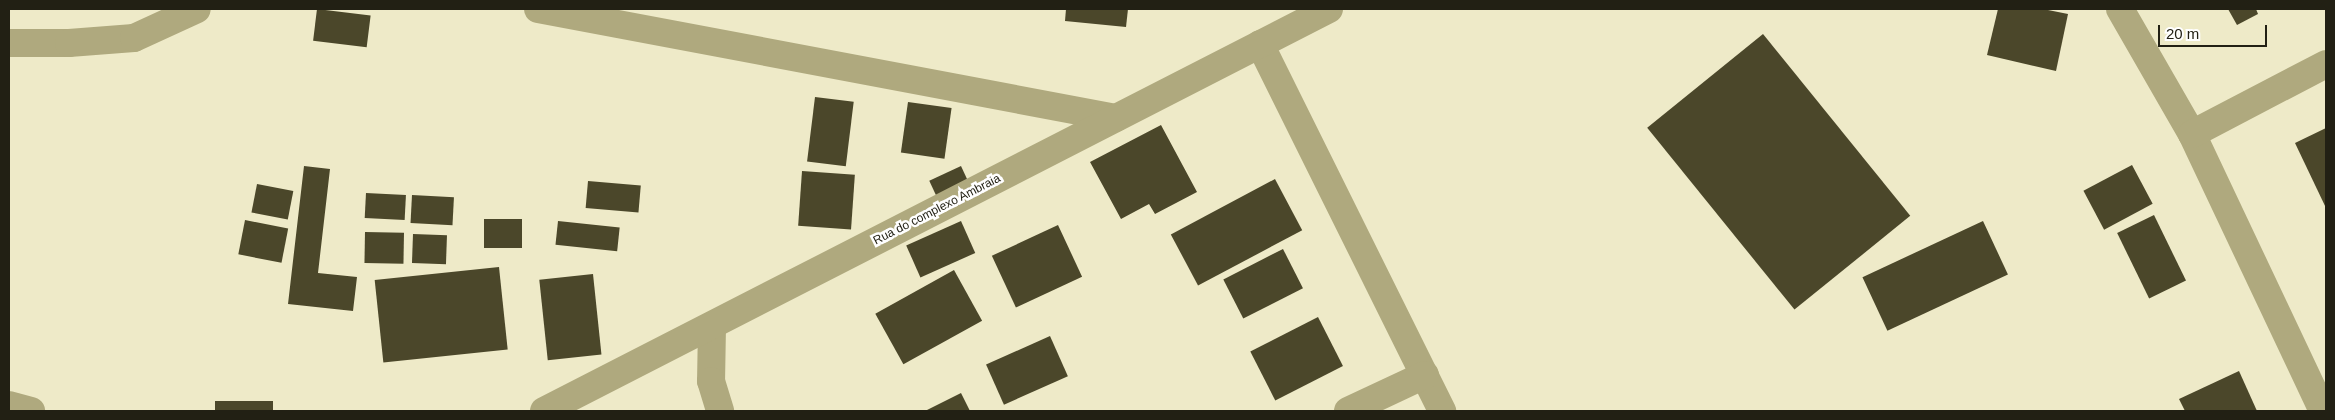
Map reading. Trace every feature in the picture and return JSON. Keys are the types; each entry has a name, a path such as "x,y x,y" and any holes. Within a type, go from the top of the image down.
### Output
{"street":[{"path":"9,43 69,43 134,38 197,9"},
{"path":"538,9 1116,118"},
{"name":"Rua do complexo Ambraia","path":"544,411 1329,9"},
{"path":"2120,9 2192,134 2323,411"},
{"path":"1260,44 1442,411"},
{"path":"2192,134 2326,64"},
{"path":"712,326 710,381 720,411"},
{"path":"1348,411 1425,375"},
{"path":"9,405 31,411"}],"building":[{"path":"317,9 371,16 367,47 313,41"},
{"path":"1066,9 1128,9 1126,27 1065,21"},
{"path":"1998,9 2043,9 2068,14 2056,71 1987,55"},
{"path":"2228,9 2256,9 2258,14 2237,25"},
{"path":"1763,34 1910,216 1794,310 1647,128"},
{"path":"815,97 854,102 846,166 807,162"},
{"path":"908,102 952,108 944,159 901,153"},
{"path":"1161,125 1197,192 1155,214 1149,204 1121,219 1090,162"},
{"path":"2326,128 2326,208 2295,143"},
{"path":"2132,165 2153,204 2104,230 2083,191"},
{"path":"304,166 330,169 318,273 357,277 353,311 288,304"},
{"path":"961,166 968,181 936,196 929,181"},
{"path":"802,171 855,175 851,230 798,226"},
{"path":"1275,179 1302,230 1198,286 1171,234"},
{"path":"588,181 641,186 638,213 586,208"},
{"path":"257,184 293,191 288,220 251,212"},
{"path":"366,193 406,195 405,220 365,218"},
{"path":"412,195 454,197 452,225 411,223"},
{"path":"2154,215 2186,281 2149,299 2117,233"},
{"path":"484,219 522,219 522,248 484,248"},
{"path":"245,220 288,228 282,263 238,254"},
{"path":"558,221 620,227 617,251 555,245"},
{"path":"961,221 975,253 920,277 906,245"},
{"path":"1983,221 2008,274 1887,331 1862,277"},
{"path":"1058,225 1082,277 1016,308 992,256"},
{"path":"365,232 404,233 403,264 364,263"},
{"path":"413,234 447,235 446,264 412,263"},
{"path":"1283,249 1303,288 1243,319 1223,279"},
{"path":"499,267 508,350 383,363 375,280"},
{"path":"954,270 982,321 903,364 875,314"},
{"path":"593,274 601,355 548,360 539,280"},
{"path":"1318,317 1343,366 1275,401 1250,352"},
{"path":"1050,336 1068,376 1004,405 986,364"},
{"path":"2239,371 2257,411 2185,411 2179,399"},
{"path":"961,393 970,411 925,411"},
{"path":"215,401 273,401 273,411 215,411"}]}
